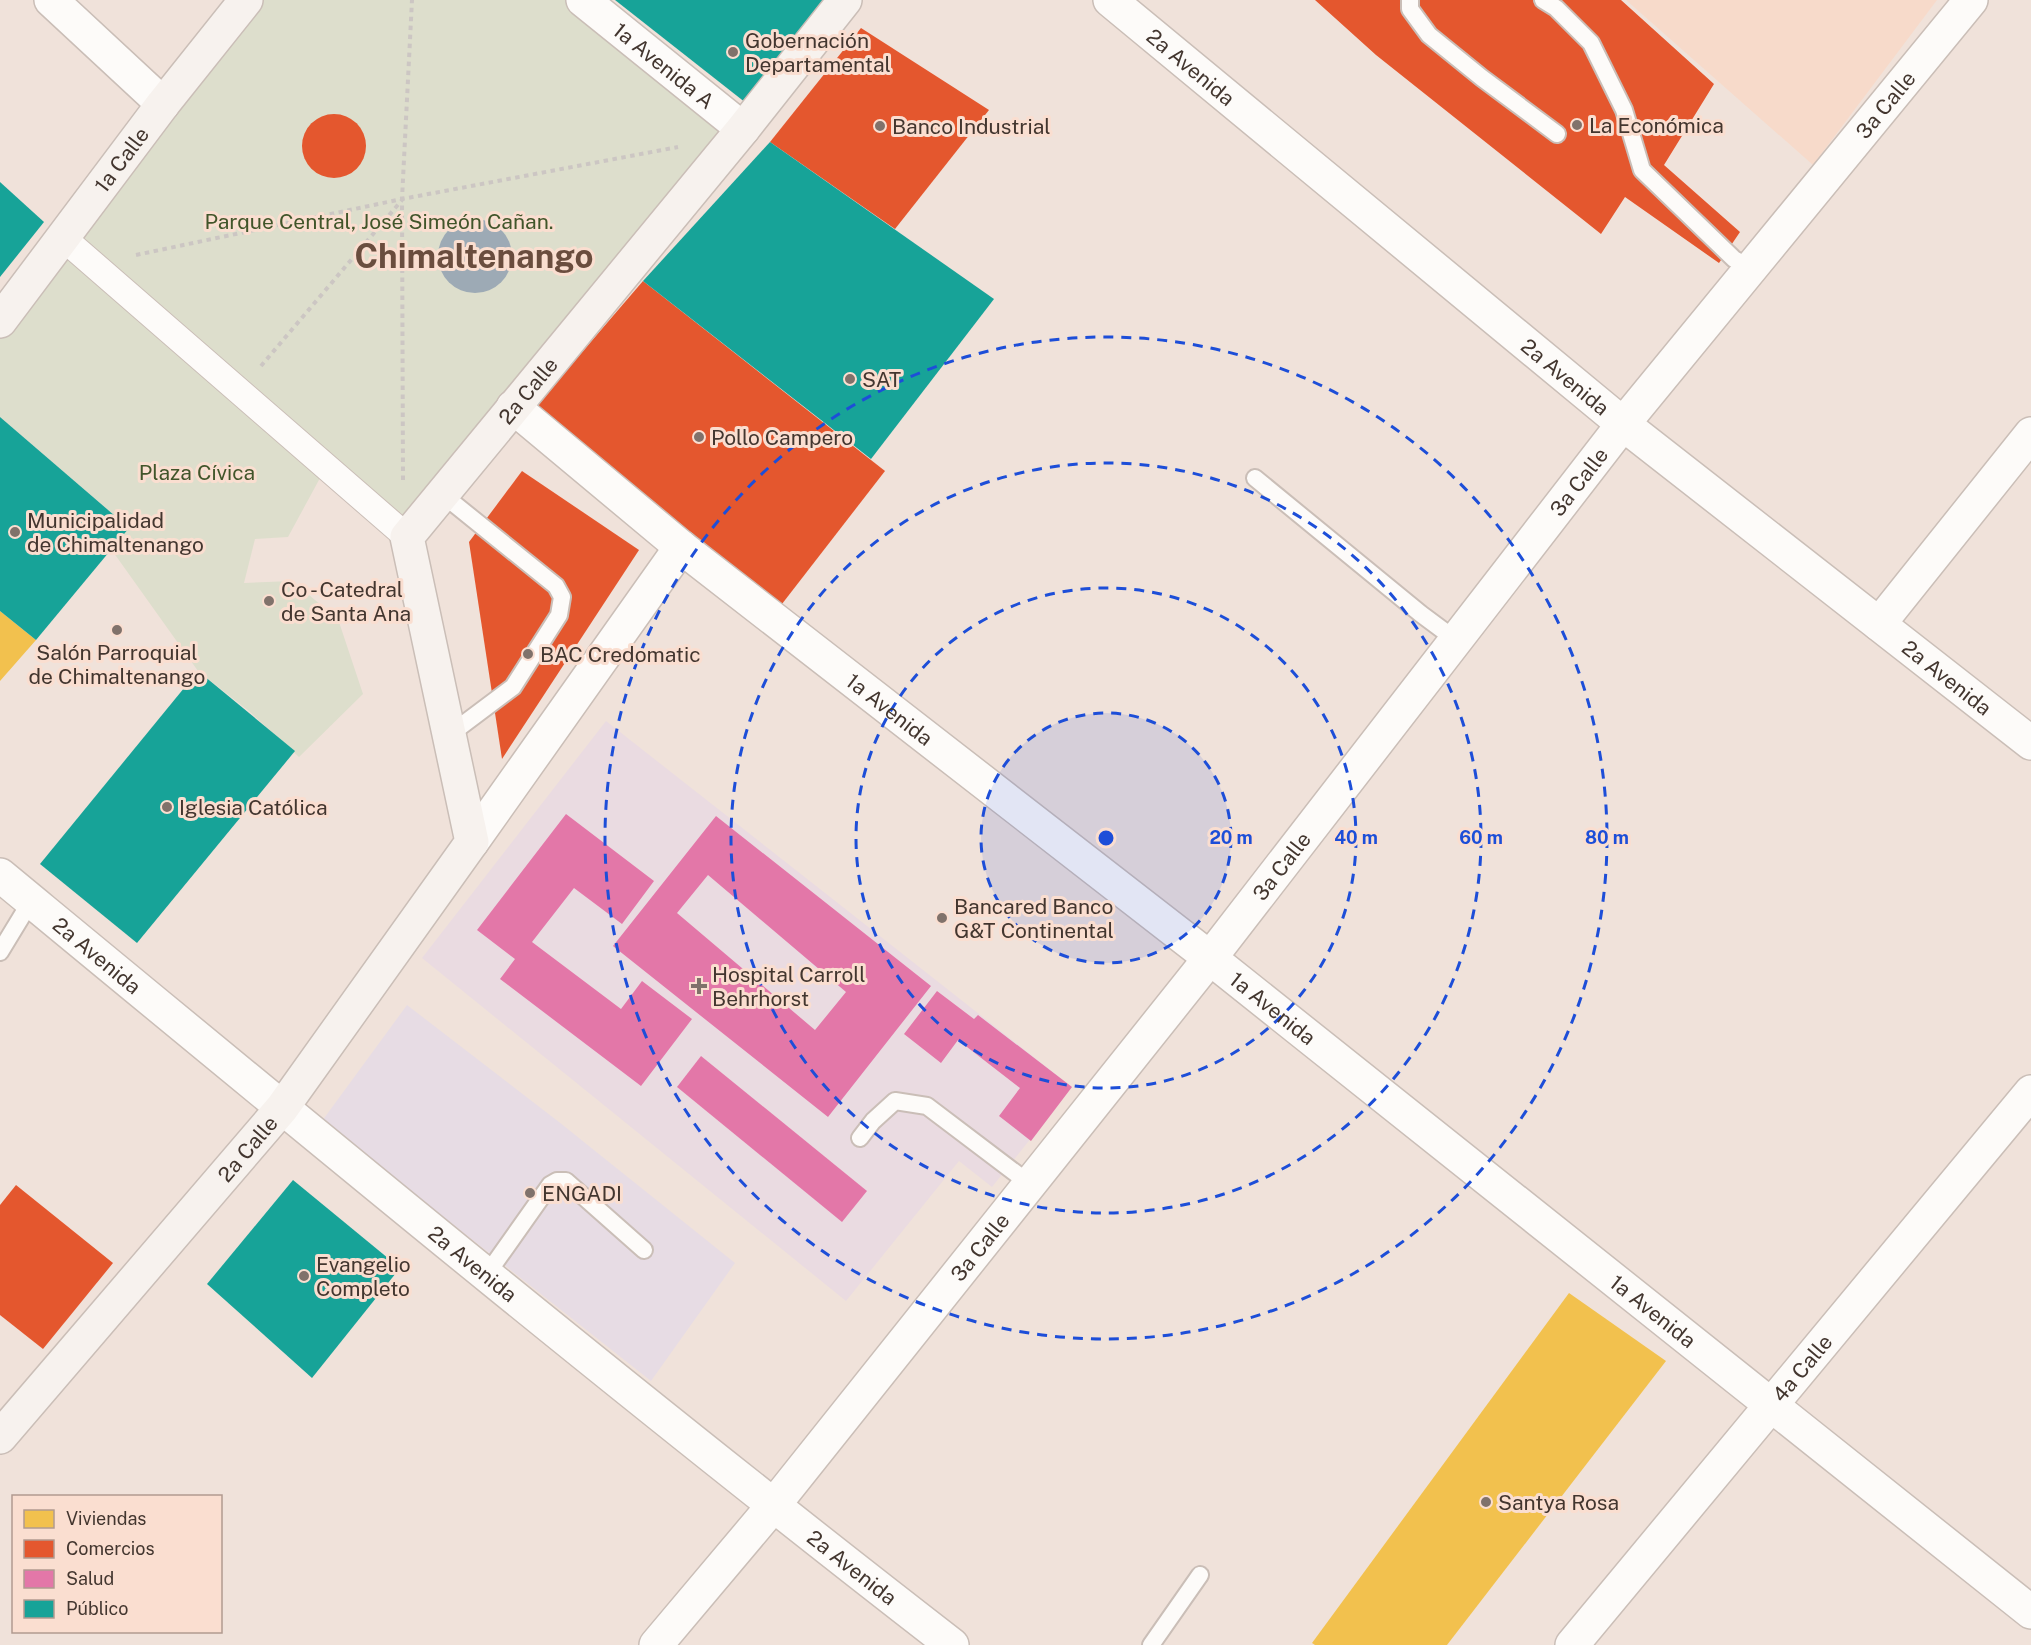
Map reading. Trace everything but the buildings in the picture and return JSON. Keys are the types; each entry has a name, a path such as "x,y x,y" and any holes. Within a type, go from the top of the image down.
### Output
{"main road":[{"name":"1a Calle","path":"0,320 163,104 246,0"},
{"name":"2a Calle","path":"407,537 743,129 844,0"},
{"path":"407,537 472,842"},
{"name":"2a Calle","path":"0,1437 282,1108 472,842"}],"street":[{"path":"51,0 163,104"},
{"name":"1a Avenida A","path":"584,0 743,129"},
{"name":"2a Avenida","path":"1110,0 1623,424 2031,742"},
{"name":"3a Calle","path":"656,1645 773,1506 1210,958 1623,424 1971,0"},
{"path":"62,237 407,537"},
{"name":"1a Avenida","path":"513,407 681,547 1210,958 1773,1404 2031,1612"},
{"path":"1879,624 2031,434"},
{"name":"2a Calle","path":"472,842 681,547"},
{"name":"2a Avenida","path":"0,875 282,1108 773,1506 952,1645"},
{"name":"4a Calle","path":"1572,1645 2031,1092"}],"lane":[{"path":"1410,0 1410,9 1429,35 1557,134"},
{"path":"1544,0 1556,8 1591,43 1624,110 1642,170 1734,259 1751,268"},
{"path":"1255,478 1421,615 1456,640"},
{"path":"442,494 556,586 562,597 559,615 513,687 449,735"},
{"path":"0,952 31,901"},
{"path":"860,1138 873,1121 895,1101 927,1106 1030,1184"},
{"path":"487,1274 550,1185 557,1181 566,1181 644,1250"},
{"path":"1151,1645 1200,1575"}],"path":[{"path":"407,537 402,472 402,200 412,0"},
{"path":"93,264 402,200 712,141 743,129"},
{"path":"240,392 402,200"}],"shaded area":[{"path":"1626,0 1937,0 1813,165"},
{"path":"475,219 496,225 506,235 512,256 506,277 496,287 475,293 454,287 444,277 438,256 444,235 454,225"},
{"name":"Hospital Carroll Behrhorst","path":"606,721 1072,1087 992,1187 959,1161 846,1301 422,958"},
{"name":"ENGADI","path":"407,1005 559,1122 735,1263 651,1381 322,1121"}],"green space":[{"name":"Parque Central, José Simeón Cañan.","path":"246,0 583,0 743,129 407,537 326,467 288,537 255,539 244,583 292,581 338,619 363,694 299,757 250,712 198,671 111,549 128,527 0,417 0,321"}],"place":[{"name":"Gobernación Departamental","path":"733,52"},
{"name":"La Económica","path":"1577,125"},
{"name":"Banco Industrial","path":"880,126"},
{"name":"SAT","path":"850,379"},
{"name":"Pollo Campero","path":"699,437"},
{"name":"Municipalidad de Chimaltenango","path":"15,532"},
{"name":"Co - Catedral de Santa Ana","path":"269,601"},
{"name":"Salón Parroquial de Chimaltenango","path":"117,630"},
{"name":"BAC Credomatic","path":"528,654"},
{"name":"Iglesia Católica","path":"167,807"},
{"name":"Bancared Banco G&T Continental","path":"942,918"},
{"name":"Hospital Carroll Behrhorst","path":"699,986"},
{"name":"ENGADI","path":"530,1193"},
{"name":"Evangelio Completo","path":"304,1276"},
{"name":"Santya Rosa","path":"1486,1502"}],"district":[{"name":"Chimaltenango","path":"474,256"}],"park label":[{"name":"Plaza Cívica","path":"197,472"}]}
